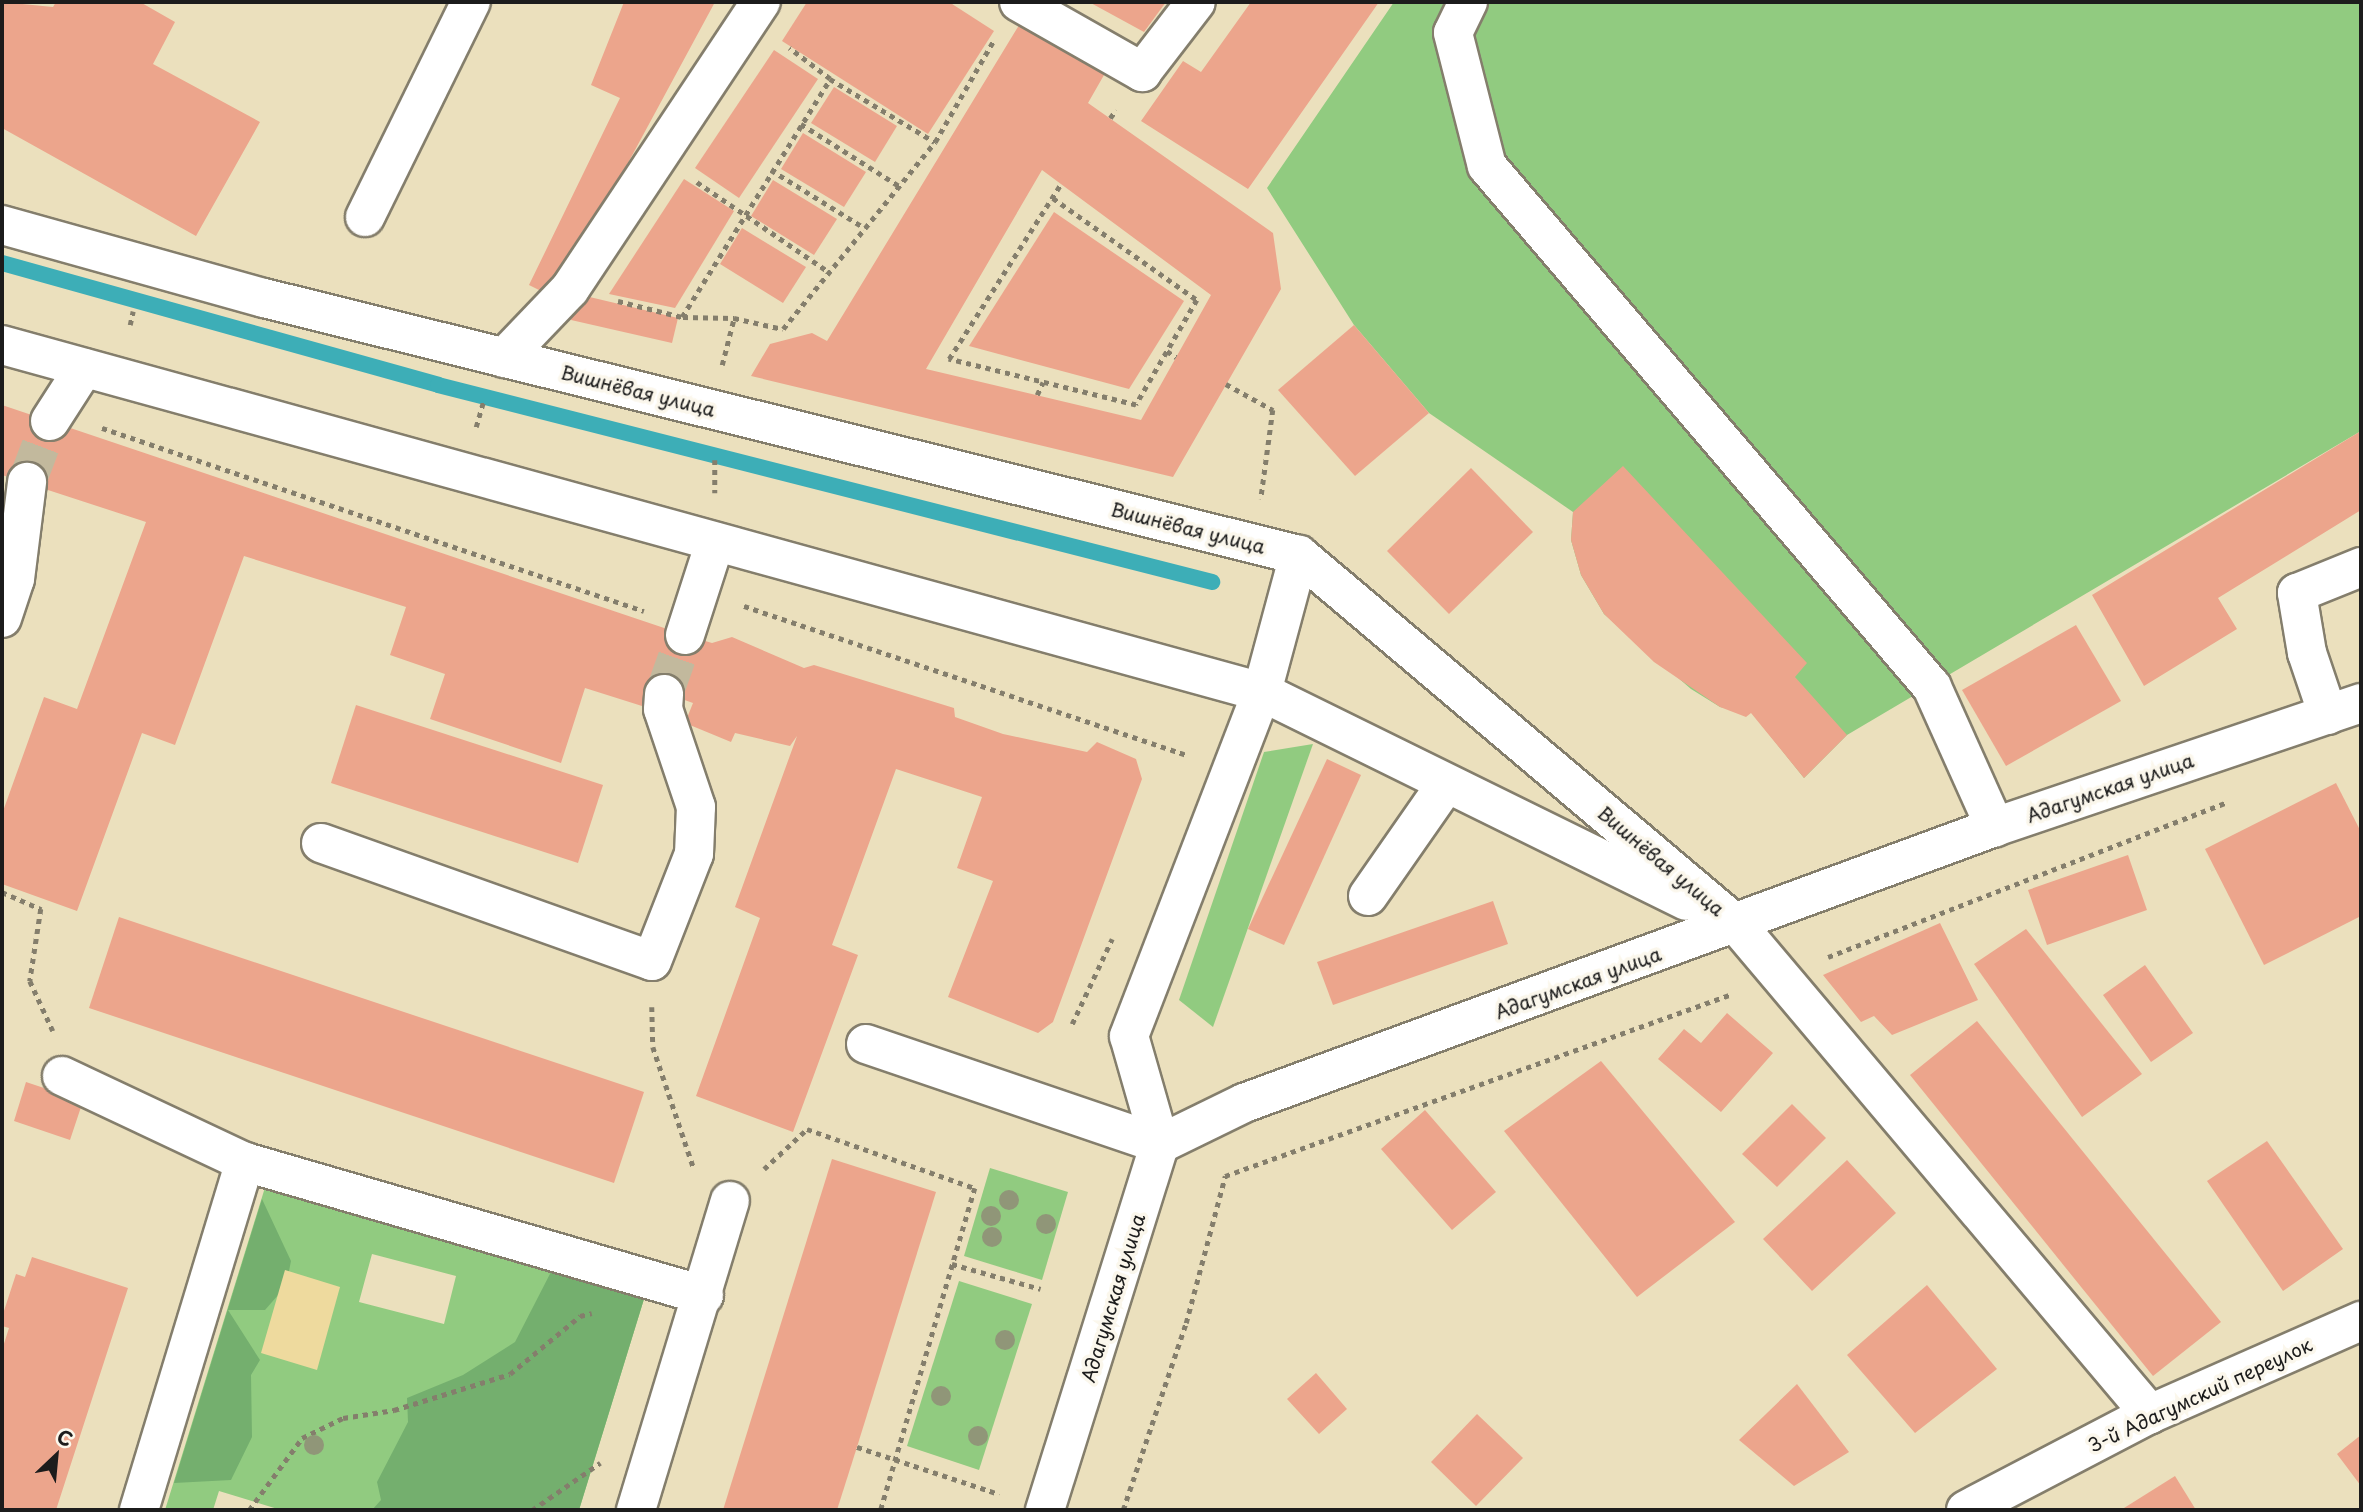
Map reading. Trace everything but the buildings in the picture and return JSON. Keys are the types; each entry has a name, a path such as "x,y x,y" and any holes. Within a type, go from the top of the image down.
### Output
{"street":[{"path":"365,217 471,2"},
{"path":"1010,13 1142,72 1196,2"},
{"path":"1468,2 1453,33 1486,166 1932,687 1995,827"},
{"path":"504,358 570,289 756,10"},
{"name":"Вишнёвая улица","path":"2,225 504,358 1299,555 1738,926"},
{"name":"Вишнёвая улица","path":"2,345 1262,692 1738,926"},
{"path":"50,421 84,368"},
{"path":"2,618 15,579 27,482"},
{"path":"685,635 715,542"},
{"path":"1160,1144 1129,1036 1262,692 1299,555"},
{"path":"2345,709 2306,653 2297,593 2361,567"},
{"path":"321,843 652,961 694,854 696,807 663,709 664,694"},
{"name":"Адагумская улица","path":"1045,1510 1160,1144 1244,1103 1738,926 1995,827 2345,709"},
{"path":"1368,896 1446,784"},
{"path":"1738,926 2150,1414"},
{"path":"866,1044 1160,1144"},
{"path":"62,1076 245,1161 704,1296"},
{"path":"139,1510 245,1161"},
{"path":"636,1510 704,1296 725,1216"},
{"name":"3-й Адагумский переулок","path":"1966,1510 2150,1414 2361,1321"}],"path":[{"path":"756,10 830,79 935,142"},
{"path":"570,289 682,317 734,318 783,329 935,142 1010,13"},
{"path":"682,317 742,215 830,79"},
{"path":"801,124 899,186"},
{"path":"660,155 742,215 829,272"},
{"path":"771,170 864,228"},
{"path":"1053,198 1197,300 1136,404 949,359 1061,184"},
{"path":"1167,351 1176,357"},
{"path":"1037,395 1044,382"},
{"path":"1226,384 1273,410 1259,513"},
{"path":"714,410 715,542"},
{"path":"1123,1510 1186,1323 1225,1176 1778,976 2236,799"},
{"path":"2,892 41,909 30,981 55,1036 62,1076"},
{"path":"652,961 653,1047 668,1109 725,1216 807,1129 975,1188 881,1510"},
{"path":"952,1264 1041,1289"},
{"path":"249,1510 302,1438 343,1418 394,1410 510,1374 580,1316 605,1311"},
{"path":"857,1447 1045,1510"},
{"path":"532,1510 603,1461"}],"green space":[{"path":"1394,2 2361,2 2361,431 1847,735 1804,778 1752,713 1720,707 1691,689 1604,614 1581,575 1571,540 1573,512 1429,413 1354,325 1267,188"},
{"path":"1313,744 1213,1027 1179,1000 1264,752"},
{"path":"990,1168 1068,1192 1042,1280 964,1256"},
{"path":"267,1181 644,1299 579,1510 281,1510 219,1491 213,1510 165,1510","holes":["372,1254 456,1276 444,1324 359,1302"]},
{"path":"262,1199 291,1261 286,1286 265,1310 228,1310 260,1360 251,1375 252,1437 231,1480 174,1483"},
{"path":"552,1270 644,1299 579,1510 372,1510 381,1500 377,1482 408,1422 407,1398 463,1375 515,1342"},
{"path":"959,1281 1032,1304 979,1470 907,1446"}],"sand":[{"path":"285,1270 340,1287 317,1370 261,1353"}],"waterway":[{"path":"2,263 438,385 1212,582"}],"tunnel":[{"path":"27,482 50,421"},
{"path":"664,694 685,635"}]}
